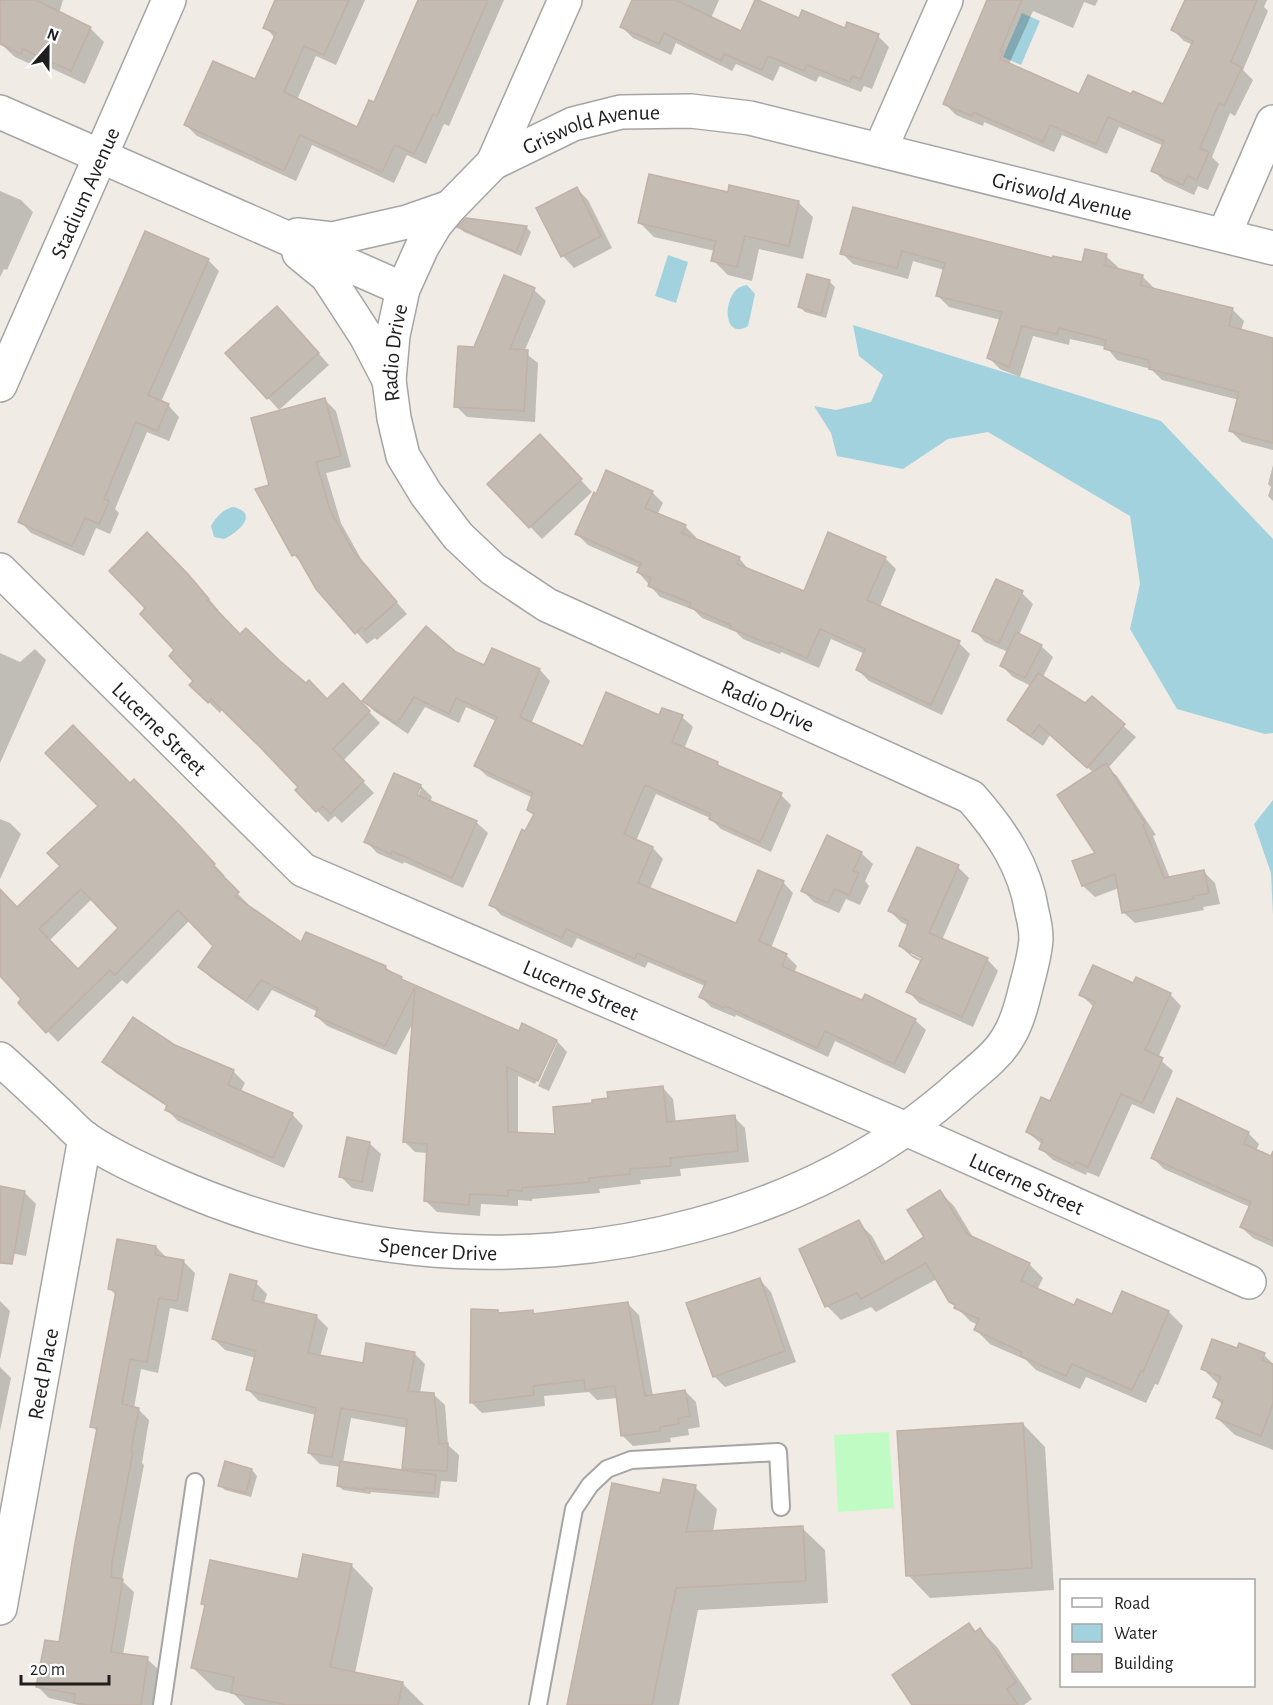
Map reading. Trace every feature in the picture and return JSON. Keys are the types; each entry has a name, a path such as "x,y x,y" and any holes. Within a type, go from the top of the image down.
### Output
{"street":[{"name":"Stadium Avenue","path":"0,385 169,0"},
{"path":"493,163 565,0"},
{"path":"880,150 946,0"},
{"name":"Griswold Avenue","path":"403,289 422,246 450,207 493,163 573,124 621,112 691,111 750,118 1273,248"},
{"path":"0,112 403,289"},
{"path":"1224,234 1273,122"},
{"path":"274,232 332,239 407,222 450,207"},
{"path":"274,232 327,276 366,336 389,380"},
{"name":"Radio Drive","path":"403,289 393,335 389,380 394,418 403,456 426,494 458,536 493,569 547,605 971,797 996,826 1014,855 1030,896 1036,937 1021,1005 1007,1039 983,1065 944,1101 906,1129"},
{"name":"Lucerne Street","path":"0,570 303,870 906,1129 1249,1282"},
{"name":"Spencer Drive","path":"0,1059 85,1138 139,1168 203,1197 270,1220 345,1239 414,1248 483,1253 553,1250 610,1243 697,1225 773,1201 844,1169 906,1129"},
{"name":"Reed Place","path":"0,1608 85,1138"}],"lane":[{"path":"538,1705 574,1509 590,1485 607,1469 631,1460 778,1452 781,1507"},
{"path":"162,1705 195,1482"}],"green space":[{"path":"889,1432 894,1508 838,1512 834,1435"}],"water":[{"path":"1022,13 1040,21 1021,65 1003,57"},
{"path":"668,255 688,262 676,303 655,296"},
{"path":"747,285 755,294 748,326 739,329 733,327 729,321 729,303 739,288"},
{"path":"853,325 1161,421 1273,539 1273,733 1265,734 1177,709 1130,629 1140,584 1130,516 988,432 948,439 903,469 837,456 831,433 814,406 836,410 871,402 883,375 859,356"},
{"path":"234,507 245,514 244,523 224,539 214,537 211,526 213,523 224,511"},
{"path":"1273,800 1273,915 1271,873 1254,824"}],"building":[{"path":"0,0 36,0 91,27 71,71 23,49 21,54 0,44"},
{"path":"275,0 349,0 324,55 304,46 284,92 357,127 369,100 374,102 418,0 488,0 437,116 433,114 414,154 395,145 382,172 300,135 284,171 184,125 213,61 255,79 276,33 263,28"},
{"path":"632,0 676,0 741,31 755,0 758,0 799,18 802,10 845,28 847,22 879,34 861,79 852,76 850,82 807,65 804,71 768,56 762,70 724,54 721,61 664,33 659,44 620,27"},
{"path":"987,0 1022,0 1000,51 1003,52 1000,59 1079,94 1088,75 1131,94 1133,91 1163,104 1193,41 1171,30 1185,0 1257,0 1231,62 1242,67 1224,106 1219,103 1200,148 1209,152 1197,180 1187,176 1183,185 1151,171 1164,141 1108,117 1096,144 1050,125 1043,142 973,112 972,116 943,104"},
{"path":"649,174 728,192 729,185 799,201 789,246 745,236 737,267 711,261 716,241 638,223"},
{"path":"577,187 601,236 561,257 536,208"},
{"path":"853,207 1052,258 1053,256 1082,262 1085,249 1107,254 1104,265 1143,275 1140,285 1233,308 1229,326 1273,338 1273,443 1229,431 1239,392 1149,369 1151,364 1148,363 1149,360 1104,349 1106,340 1059,328 1057,334 1022,326 1009,367 987,358 1002,312 936,296 945,263 902,251 897,268 840,254"},
{"path":"466,218 527,226 516,252 457,227"},
{"path":"145,231 209,259 148,395 169,404 157,431 136,422 104,499 109,501 99,524 85,518 72,546 18,522"},
{"path":"807,274 830,280 821,314 798,307"},
{"path":"504,275 535,288 510,349 528,350 524,411 454,407 458,346 474,347"},
{"path":"277,306 319,353 267,399 225,353"},
{"path":"325,398 341,456 316,462 330,510 354,552 397,602 365,630 362,627 355,634 316,589 296,554 292,556 255,489 269,485 251,418"},
{"path":"540,434 582,479 529,528 487,484"},
{"path":"606,470 653,491 645,508 686,525 682,533 740,557 737,564 804,591 828,532 886,557 867,600 960,641 931,705 856,670 865,649 820,629 807,658 770,642 769,644 730,628 731,625 689,607 691,603 648,586 651,578 637,572 641,563 575,534"},
{"path":"147,532 188,574 209,599 207,600 240,634 246,628 306,683 309,680 327,699 343,683 370,711 333,749 364,781 330,814 323,806 316,812 295,790 298,787 260,747 211,699 208,703 189,685 193,681 169,656 174,650 140,614 145,608 109,571"},
{"path":"996,579 1023,591 999,643 972,631"},
{"path":"426,626 456,652 484,665 492,648 540,669 520,717 583,746 606,692 659,715 662,708 683,715 672,742 718,762 717,765 782,793 760,842 709,819 711,814 645,785 624,834 653,847 638,883 736,923 758,870 784,881 759,941 787,954 782,966 862,1000 865,994 916,1019 894,1064 825,1031 817,1048 725,1006 724,1008 699,997 706,982 637,953 635,959 566,929 562,938 489,905 522,829 525,831 534,814 527,810 533,793 474,766 497,717 456,698 449,714 414,697 397,724 362,701"},
{"path":"1016,632 1042,645 1025,678 1000,666"},
{"path":"1038,673 1085,703 1092,696 1125,724 1087,768 1039,725 1031,736 1007,720"},
{"path":"73,725 130,783 134,779 182,828 215,864 213,866 239,892 235,896 301,942 306,932 386,966 385,969 402,977 401,979 519,1031 522,1023 557,1040 538,1081 507,1067 508,1132 555,1134 553,1107 592,1103 592,1100 608,1098 607,1092 663,1086 667,1122 735,1115 738,1151 670,1158 671,1166 630,1169 630,1174 589,1178 590,1182 522,1188 522,1191 508,1190 508,1196 470,1194 469,1205 424,1201 427,1144 403,1142 415,987 385,1046 315,1016 318,1008 261,980 246,1001 198,967 213,946 178,910 115,975 110,970 46,1033 18,1003 21,999 0,976 0,889 17,907 60,866 47,853 98,806 45,753","holes":["81,889 118,928 78,969 39,929"]},
{"path":"1106,763 1145,823 1143,825 1164,878 1204,870 1209,893 1193,896 1194,899 1122,913 1115,874 1082,886 1072,861 1095,853 1057,795"},
{"path":"394,773 421,785 417,795 477,821 452,878 392,851 391,854 364,842"},
{"path":"827,835 862,852 853,871 859,873 849,895 835,889 828,903 801,891"},
{"path":"917,847 959,865 929,933 988,958 962,1017 906,992 922,958 899,946 909,921 888,911"},
{"path":"1093,965 1133,983 1136,977 1171,993 1145,1050 1163,1058 1142,1103 1121,1094 1088,1167 1076,1162 1074,1165 1039,1149 1043,1140 1026,1132 1041,1097 1050,1101 1095,1002 1079,995"},
{"path":"133,1017 175,1045 234,1070 228,1085 293,1113 273,1158 165,1110 167,1105 102,1062"},
{"path":"1177,1098 1249,1132 1244,1144 1271,1156 1273,1151 1273,1241 1240,1227 1251,1202 1151,1158"},
{"path":"347,1137 370,1142 362,1182 339,1177"},
{"path":"0,1186 25,1191 12,1264 0,1263"},
{"path":"940,1190 967,1234 1030,1263 1021,1281 1074,1305 1077,1299 1112,1314 1122,1291 1169,1311 1143,1372 1141,1371 1132,1390 1072,1364 1066,1376 1020,1356 1022,1352 974,1330 979,1319 954,1308 955,1305 949,1302 926,1263 861,1299 857,1293 825,1307 799,1249 859,1220 882,1264 924,1237 907,1210"},
{"path":"117,1239 156,1246 155,1255 184,1260 177,1301 159,1298 147,1362 130,1359 122,1404 139,1408 112,1562 111,1577 123,1579 111,1652 148,1657 141,1705 88,1705 74,1703 75,1694 36,1687 45,1640 59,1642 97,1428 90,1427 116,1291 108,1289"},
{"path":"230,1274 257,1281 252,1300 317,1315 308,1353 363,1363 366,1343 415,1352 408,1391 434,1393 439,1444 448,1443 447,1471 402,1469 407,1419 341,1408 332,1457 308,1453 316,1408 246,1390 256,1351 212,1339"},
{"path":"760,1278 785,1351 713,1377 686,1303"},
{"path":"628,1302 645,1396 685,1390 690,1416 678,1418 679,1424 660,1427 660,1431 621,1436 615,1386 585,1390 584,1380 533,1386 534,1395 470,1403 471,1309 498,1310 498,1313 533,1310 533,1314"},
{"path":"1212,1339 1237,1348 1239,1343 1265,1353 1262,1360 1273,1364 1273,1404 1261,1436 1216,1418 1223,1401 1213,1397 1221,1377 1201,1369"},
{"path":"1023,1423 1032,1568 906,1576 897,1431"},
{"path":"225,1461 252,1469 246,1493 218,1486"},
{"path":"340,1461 436,1475 434,1493 366,1488 365,1490 337,1486"},
{"path":"663,1479 696,1485 686,1532 803,1526 806,1581 676,1588 652,1705 567,1705 612,1483 660,1493"},
{"path":"303,1554 352,1564 330,1667 403,1682 398,1705 286,1705 231,1693 234,1677 191,1668 205,1605 201,1604 210,1560 298,1579"},
{"path":"969,1623 975,1632 980,1628 1016,1682 1007,1689 1018,1705 912,1705 892,1675"}]}
